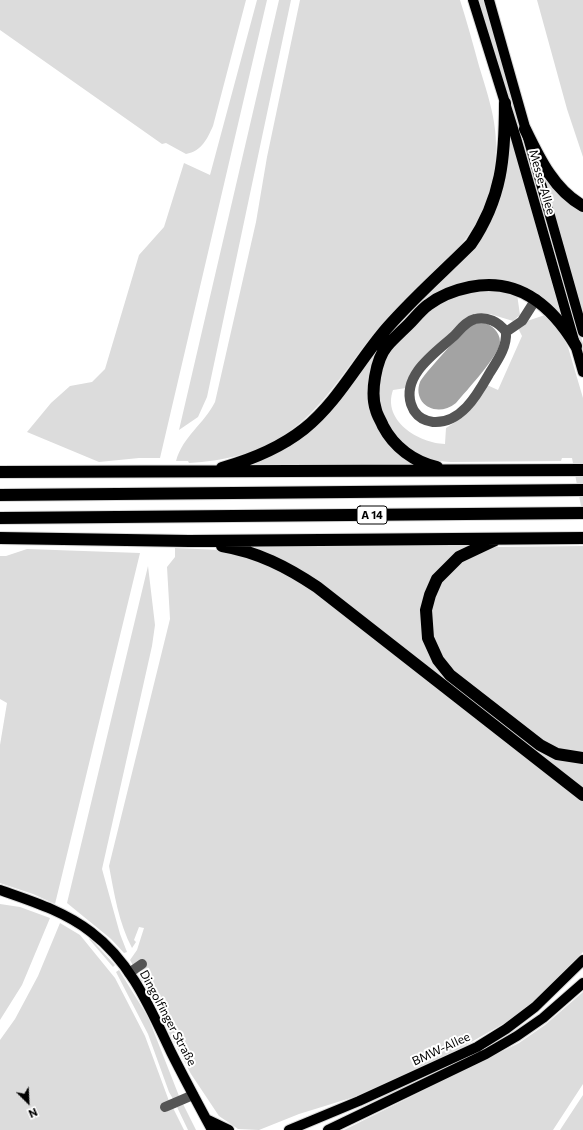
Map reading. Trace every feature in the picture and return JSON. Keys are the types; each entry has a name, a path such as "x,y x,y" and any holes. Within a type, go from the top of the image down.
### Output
{"highway":[{"path":"206,472 254,457 272,449 304,429 330,402 387,328 471,244 482,228 496,194 504,154 505,103"},
{"path":"525,129 546,169 562,190 583,206"},
{"path":"452,471 418,460 400,449 388,436 375,408 374,375 386,347 428,305 453,291 481,285 496,285 512,288 536,299 564,326 576,346"},
{"path":"0,472 69,473 175,470 206,472 583,470"},
{"name":"A 14","path":"0,495 578,490"},
{"name":"A 14","path":"0,518 581,513"},
{"path":"0,538 189,541 583,538"},
{"path":"500,538 458,556 438,579 430,595 426,610 428,638 438,660 450,675 540,745 557,754 583,758"},
{"path":"189,541 246,550 294,572 317,587 583,795"}],"main road":[{"name":"Messe-Allee","path":"473,0 505,103 583,372"},
{"name":"Messe-Allee","path":"489,0 583,332"},
{"name":"Dingolfinger Straße","path":"0,890 55,911 80,924 120,959 152,1011 193,1095 212,1130"},
{"name":"BMW-Allee","path":"289,1130 352,1104 477,1047 506,1029 535,1007 583,960"},
{"name":"BMW-Allee","path":"328,1130 486,1054 518,1036 543,1018 583,983"},
{"path":"206,1119 228,1130"}],"lane":[{"path":"506,332 522,321 536,299"},
{"path":"485,318 494,321 506,332 506,341 501,354 478,394 467,407 444,423 426,421 414,412 408,394 412,382 419,370 434,353 464,325 474,319 485,318"},
{"path":"129,972 142,964"},
{"path":"165,1107 193,1095"}],"shaded area":[{"path":"0,0 246,0 213,126 206,140 196,150 186,154 166,143 162,144 0,30"},
{"path":"257,0 267,0 160,458 139,458 99,462 27,432 51,403 70,386 92,382 105,369 139,255 164,227 184,163 210,175"},
{"path":"279,0 291,0 207,397 198,417 179,430"},
{"path":"300,0 460,0 488,96 494,123 496,150 492,181 485,206 473,228 459,247 372,336 332,389 298,425 273,442 250,452 202,462 189,463 188,461 176,461 184,444 215,402 256,222 267,157"},
{"path":"479,0 483,0 583,343 583,360"},
{"path":"537,0 583,0 583,157 567,109"},
{"path":"508,138 511,139 563,317 548,303 470,281 385,342 372,409 417,465 244,467 282,448 428,292 463,260 477,242"},
{"path":"545,174 571,203 583,212 583,313 542,176"},
{"path":"481,288 517,294 520,315 513,321 490,314 470,316 406,388 393,390 391,401 393,411 405,428 414,435 424,440 445,444 446,428 463,417 487,385 498,390 522,336 518,328 527,321 548,314 568,347 583,398 583,517 572,458 562,458 561,461 450,462 435,460 426,458 410,450 397,438 387,424 381,409 379,392 380,375 386,358 395,342 439,302 452,296"},
{"path":"475,322 483,322 492,327 500,338 498,348 494,356 456,403 448,408 441,409 434,409 428,406 419,396 418,390 420,382 471,324"},
{"path":"475,544 451,557 442,566 429,585 429,652 537,748 583,762 583,789 264,553 246,545"},
{"path":"583,546 583,754 579,754 549,746 446,665 433,640 430,613 438,586 459,562 484,549 494,547"},
{"path":"175,548 220,550 261,561 309,587 583,799 583,952 534,1002 510,1020 459,1049 354,1097 299,1114 259,1130 238,1129 219,1116 191,1074 130,960 137,950 144,928 139,927 134,940 136,942 132,948 120,919 109,866 170,619 167,567 175,557"},
{"path":"27,549 140,553 55,904 33,894 0,883 0,745 7,703 0,699 0,556 6,556"},
{"path":"148,566 155,625 152,646 102,869 120,934 127,952 124,953 111,939 67,903"},
{"path":"0,904 20,907 50,918 22,985 0,1020"},
{"path":"60,923 80,935 115,978 145,1036 169,1101 162,1104 166,1112 173,1108 184,1130 0,1130 0,1040 15,1019 38,976"},
{"path":"90,938 115,965 113,967 89,939"},
{"path":"119,970 148,1017 179,1096 173,1099 169,1092 148,1034 116,972"},
{"path":"583,992 583,1084 553,1130 344,1130 519,1043 545,1025"},
{"path":"583,1095 583,1130 560,1130"},
{"path":"183,1104 196,1130 188,1130 177,1107"}]}
